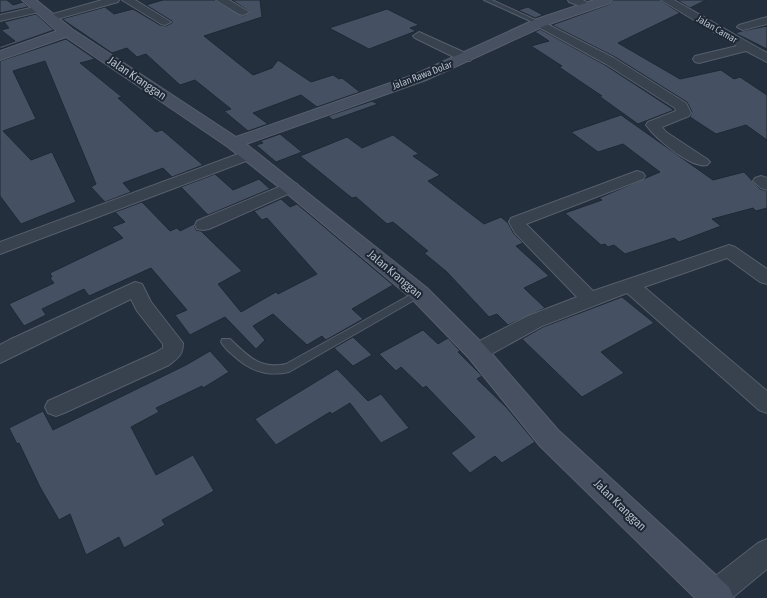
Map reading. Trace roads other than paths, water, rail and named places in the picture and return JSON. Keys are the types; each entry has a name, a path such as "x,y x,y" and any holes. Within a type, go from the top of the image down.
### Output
{"main road":[{"name":"Jalan Rawa Dolar","path":"242,149 466,58 539,23 606,0"},
{"name":"Jalan Kranggan","path":"39,9 67,32 242,149 419,293 477,352 549,438 716,596"},
{"path":"0,56 67,32"}],"street":[{"path":"0,18 39,9 114,0"},
{"path":"127,0 165,22"},
{"path":"221,0 244,12"},
{"path":"573,0 589,6"},
{"name":"Jalan Camar","path":"666,0 767,58"},
{"path":"743,27 767,20"},
{"path":"539,23 610,61 681,106 684,112 653,125 661,135 702,162"},
{"path":"419,36 466,58"},
{"path":"699,59 748,47"},
{"path":"0,248 242,149"},
{"path":"590,299 521,229 517,222 638,176"},
{"path":"767,179 761,181 767,185"},
{"path":"203,224 290,187"},
{"path":"477,352 535,321 590,299 729,251 767,278"},
{"path":"631,286 767,404"},
{"path":"0,356 16,345 135,289 144,306 173,342 172,352 162,359 56,407"},
{"path":"716,596 767,552"}],"lane":[{"path":"487,0 539,23"},
{"path":"226,342 243,357 258,367 267,371 277,372 289,368 392,310 419,293"}]}
